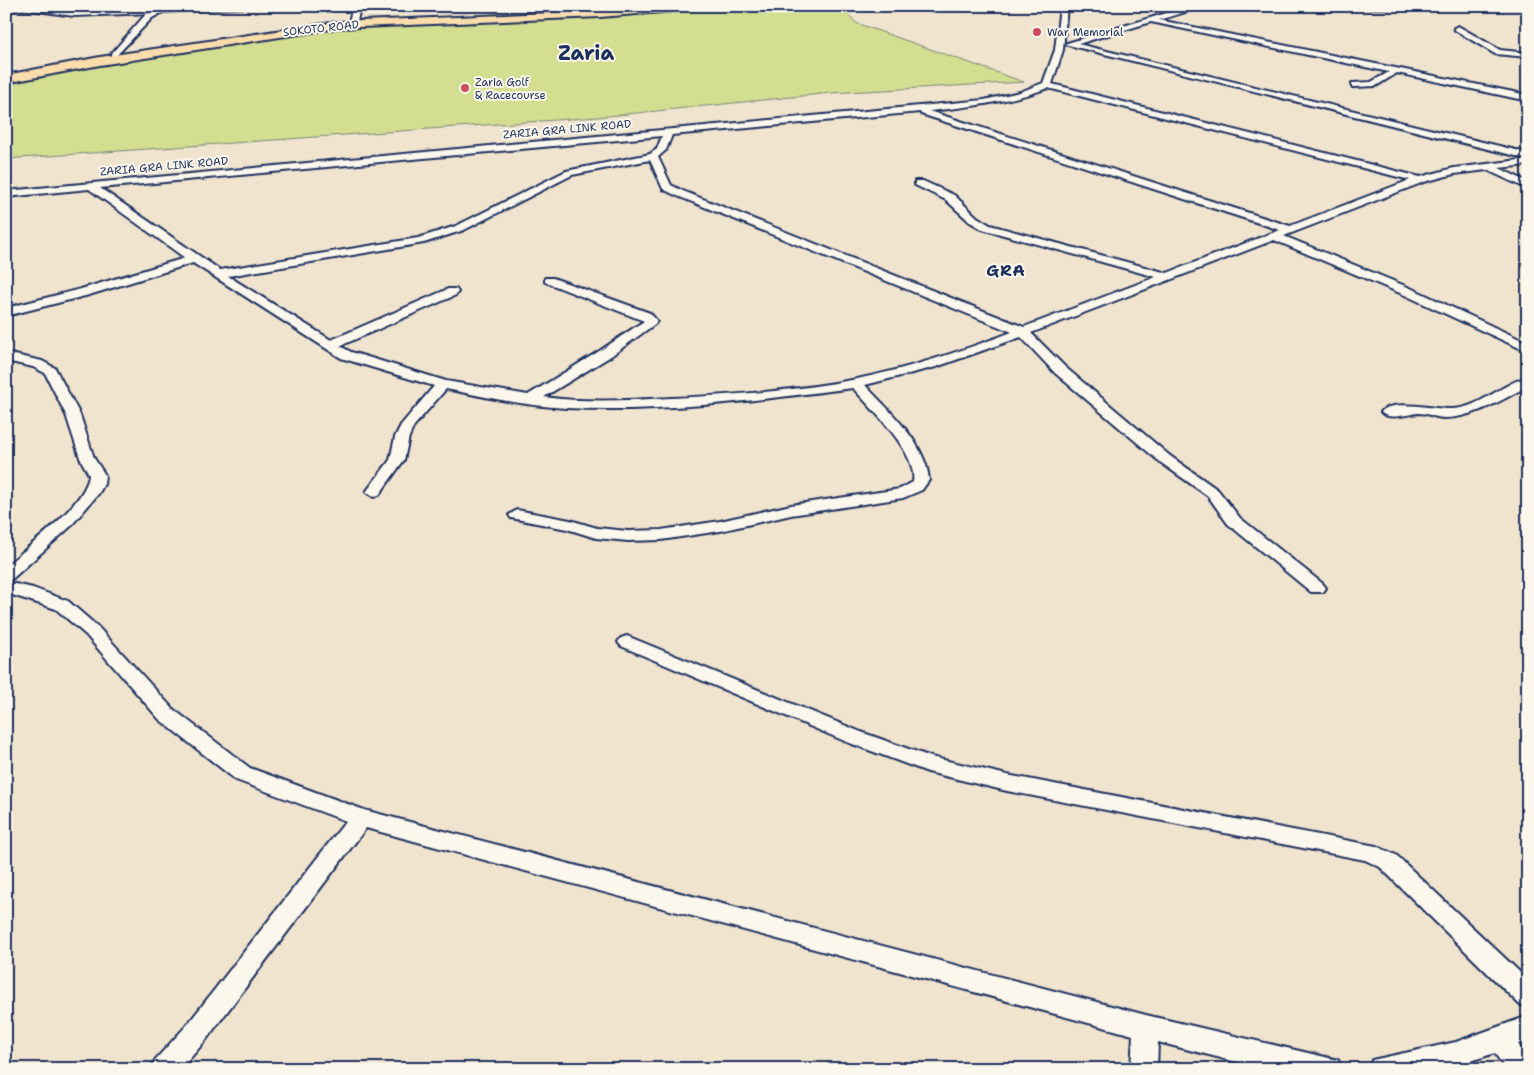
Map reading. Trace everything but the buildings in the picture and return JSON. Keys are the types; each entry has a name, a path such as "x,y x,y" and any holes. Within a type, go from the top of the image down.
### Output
{"main road":[{"name":"SOKOTO ROAD","path":"6,78 114,56 267,32 353,22 676,6"},
{"name":"SOKOTO ROAD","path":"6,78 107,59 336,25 600,14 699,6"}],"street":[{"path":"67,13 78,6"},
{"path":"7,7 67,13 145,14 190,8 267,6"},
{"path":"353,22 357,6"},
{"path":"1064,6 1060,50 1047,85 1420,180"},
{"path":"1060,50 1068,44 1197,6 1522,6 1528,8"},
{"path":"114,56 145,14"},
{"path":"1150,20 1528,98"},
{"path":"1458,28 1498,52 1528,55"},
{"path":"1068,44 1528,156"},
{"path":"1355,85 1373,84 1396,71"},
{"name":"ZARIA GRA LINK ROAD","path":"6,194 984,104 1023,94 1047,85"},
{"path":"916,110 1288,229"},
{"path":"218,274 433,238 460,228 569,174 654,156 661,150 668,132"},
{"path":"654,156 667,187 679,193 1022,331 1060,370 1165,459 1213,493 1234,521 1317,588"},
{"path":"89,185 194,259 329,346 368,363 442,384 565,404 653,403 736,399 856,383 931,364 1420,180 1454,171 1528,162"},
{"path":"1486,166 1528,186"},
{"path":"919,183 952,199 960,205 969,218 986,227 1167,276"},
{"path":"1273,235 1412,293 1528,348"},
{"path":"6,312 85,292 194,259"},
{"path":"531,399 606,353 651,321 646,316 550,280"},
{"path":"329,346 452,292"},
{"path":"6,357 37,364 50,372 73,415 87,458 97,475 96,484 91,493 64,524 6,575"},
{"path":"1388,412 1421,409 1450,415 1474,408 1528,381"},
{"path":"518,515 570,524 596,534 628,536 661,534 720,526 791,510 903,493 917,487 921,480 921,472 912,450 856,383"},
{"path":"374,492 397,460 402,436 408,425 442,384"},
{"path":"6,587 27,592 62,605 92,631 166,714 243,774 361,818 1146,1027 1286,1062 1329,1069"},
{"path":"627,642 854,737 928,764 1007,783 1368,852 1388,861 1528,996"},
{"path":"164,1069 196,1033 361,818"},
{"path":"1144,1069 1146,1027"},
{"path":"1381,1069 1408,1067 1500,1039 1528,1028"},
{"path":"1500,1039 1520,1069"}],"shaded area":[{"path":"492,6 602,6 593,12 488,15"}],"green space":[{"name":"Zaria Golf & Racecourse","path":"711,6 841,6 856,23 1024,82 831,93 598,117 6,159 6,82 87,64 296,31 371,24 598,17"}],"place":[{"name":"War Memorial","path":"1037,32"},
{"name":"Zaria Golf & Racecourse","path":"465,88"}],"district":[{"name":"Zaria","path":"586,53"},
{"name":"GRA","path":"1006,270"}]}
